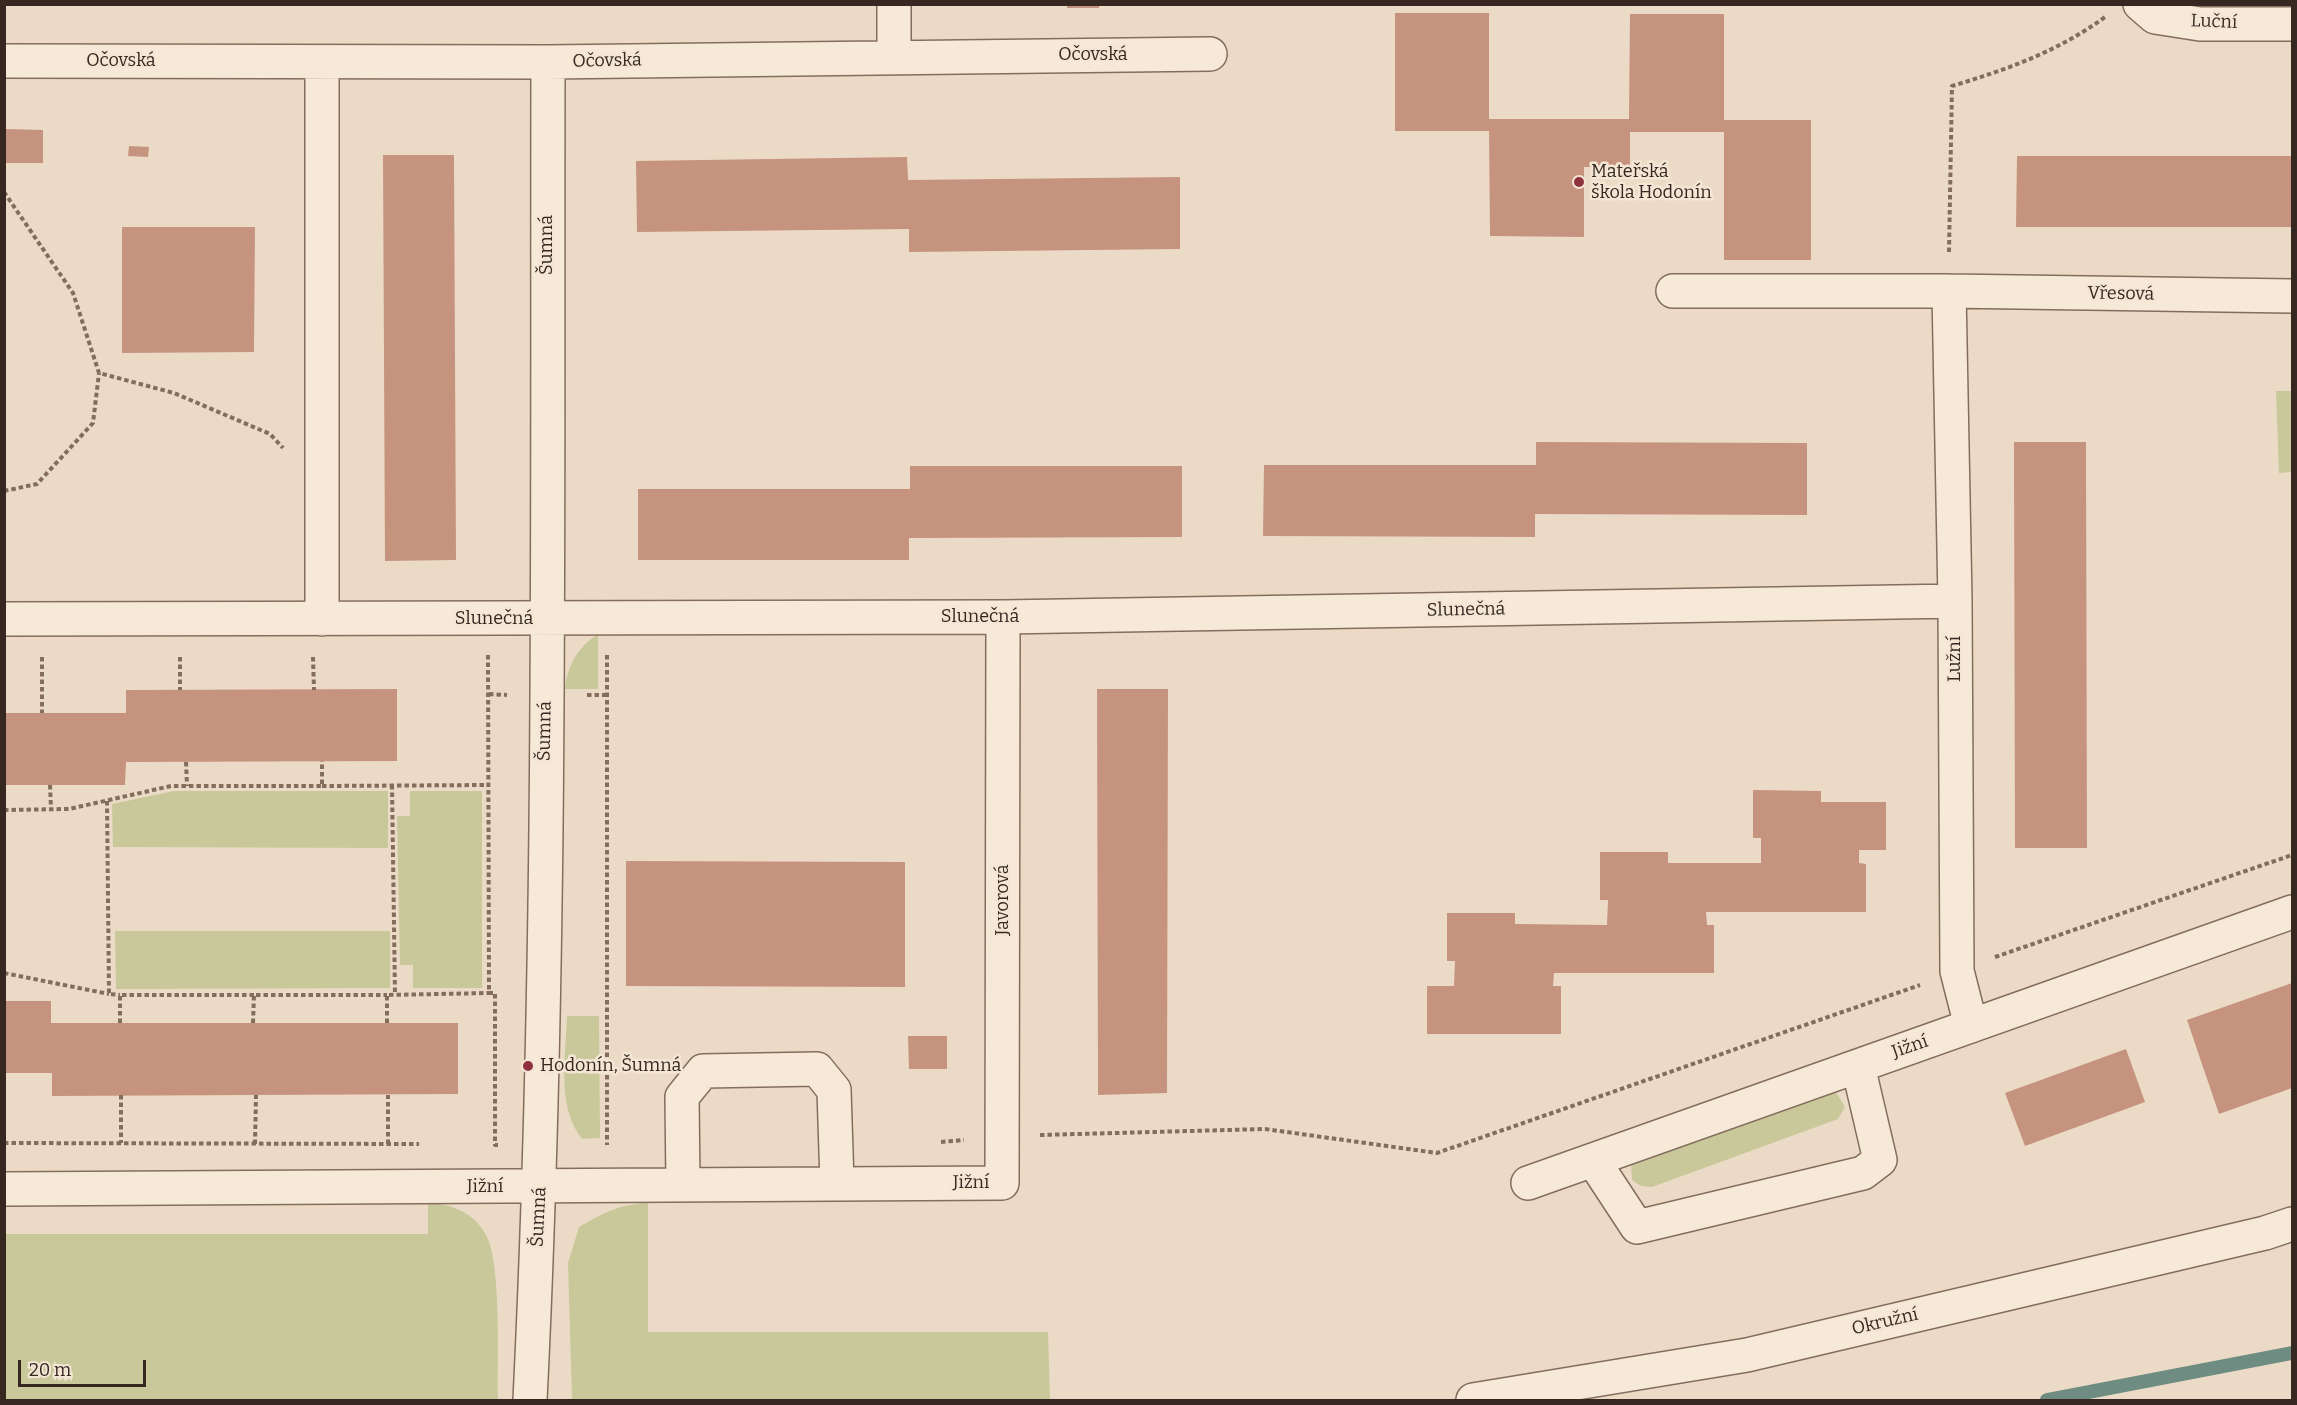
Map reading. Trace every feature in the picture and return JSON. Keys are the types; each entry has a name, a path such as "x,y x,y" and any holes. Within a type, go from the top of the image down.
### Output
{"street":[{"path":"894,4 894,56"},
{"name":"Luční","path":"2126,8 2155,17 2200,24 2292,24"},
{"name":"Očovská","path":"4,61 548,62 894,56 1210,54"},
{"path":"317,633 321,490 322,62"},
{"name":"Šumná","path":"530,1401 540,1186 547,618 548,62"},
{"name":"Vřesová","path":"1673,291 1948,291 2292,296"},
{"name":"Lužní","path":"1948,291 1955,601 1957,971 1971,1026"},
{"name":"Slunečná","path":"4,620 317,633 547,618 1004,617 1955,601"},
{"name":"Javorová","path":"1002,1184 1004,617"},
{"name":"Jižní","path":"1528,1183 2292,912"},
{"path":"1593,1160 1637,1227 1863,1173 1880,1160 1858,1066"},
{"path":"683,1185 682,1097 703,1071 817,1069 834,1090 837,1183"},
{"name":"Jižní","path":"4,1190 837,1183 1002,1184"},
{"name":"Okružní","path":"1473,1401 1747,1354 2265,1233 2292,1224"}],"path":[{"path":"1948,291 1952,86 2004,70 2074,40 2126,8"},
{"path":"4,192 73,293 99,373 93,423 37,484 4,490"},
{"path":"99,373 174,393 270,434 321,490"},
{"path":"314,690 317,633"},
{"path":"42,648 42,713"},
{"path":"179,648 180,690"},
{"path":"322,761 322,786"},
{"path":"186,762 187,786"},
{"path":"50,785 51,809"},
{"path":"392,785 395,995"},
{"path":"4,810 69,809 171,786 489,785"},
{"path":"107,801 110,994"},
{"path":"929,1143 1002,1137 1265,1129 1437,1153 2292,855"},
{"path":"4,973 120,995 489,993"},
{"path":"120,995 120,1023"},
{"path":"254,995 254,1023"},
{"path":"387,995 387,1023"},
{"path":"121,1095 121,1143"},
{"path":"255,1144 256,1095"},
{"path":"388,1095 388,1144"},
{"path":"4,1143 423,1144"},
{"path":"483,1145 495,1145"},
{"path":"608,1145 619,1145"}],"green space":[{"path":"2276,391 2292,391 2292,472 2279,473"},
{"path":"598,634 598,689 565,689 568,673 579,651"},
{"path":"174,791 388,791 388,848 113,847 112,804"},
{"path":"410,791 482,791 482,988 413,988 413,965 400,965 397,816 410,816"},
{"path":"115,931 390,931 390,988 116,989"},
{"path":"567,1016 599,1016 600,1138 582,1139 569,1111 564,1080"},
{"path":"1834,1089 1845,1107 1838,1119 1652,1187 1641,1186 1632,1180 1631,1162"},
{"path":"428,1202 446,1205 469,1215 481,1227 491,1249 497,1291 498,1400 5,1400 4,1234 428,1234"},
{"path":"648,1203 648,1332 1048,1332 1050,1400 572,1400 568,1263 579,1227 612,1210"}],"building":[{"path":"1067,4 1099,4 1099,8 1067,8"},
{"path":"1395,13 1489,13 1489,119 1629,119 1630,14 1724,14 1724,120 1811,120 1811,260 1724,260 1724,132 1630,132 1630,167 1584,167 1584,237 1490,236 1489,131 1395,131"},
{"path":"5,129 43,130 43,163 5,163"},
{"path":"129,146 149,147 148,157 128,156"},
{"path":"383,155 454,155 456,560 385,561"},
{"path":"2017,156 2292,156 2292,227 2016,227"},
{"path":"907,157 908,180 1180,177 1180,249 909,252 909,229 637,232 636,161"},
{"path":"122,227 255,227 254,352 122,353"},
{"path":"1536,442 1807,443 1807,515 1535,514 1535,537 1263,536 1264,465 1536,465"},
{"path":"2014,442 2086,442 2087,848 2015,848"},
{"path":"910,466 1182,466 1182,537 909,538 909,560 638,560 638,489 910,489"},
{"path":"397,689 397,761 126,762 125,785 4,785 4,713 126,713 126,690"},
{"path":"1097,689 1168,689 1167,1093 1098,1095"},
{"path":"1753,790 1821,791 1821,802 1886,802 1886,850 1859,850 1859,863 1866,864 1866,912 1706,912 1707,925 1714,925 1714,973 1554,973 1553,986 1561,986 1561,1034 1427,1034 1427,986 1454,986 1455,961 1447,961 1447,913 1515,913 1515,924 1607,925 1608,900 1600,900 1600,852 1668,852 1668,863 1761,863 1761,838 1753,838"},
{"path":"626,861 905,862 905,987 626,986"},
{"path":"2292,983 2292,1088 2219,1114 2187,1020"},
{"path":"4,1001 51,1001 51,1023 458,1023 458,1094 52,1096 52,1073 4,1073"},
{"path":"908,1036 947,1036 947,1069 909,1069"},
{"path":"2126,1049 2145,1102 2025,1146 2005,1093"}],"waterway":[{"path":"2047,1400 2292,1353"}],"place":[{"name":"Mateřská škola Hodonín","path":"1579,182"},
{"name":"Hodonín, Šumná","path":"528,1066"}]}
